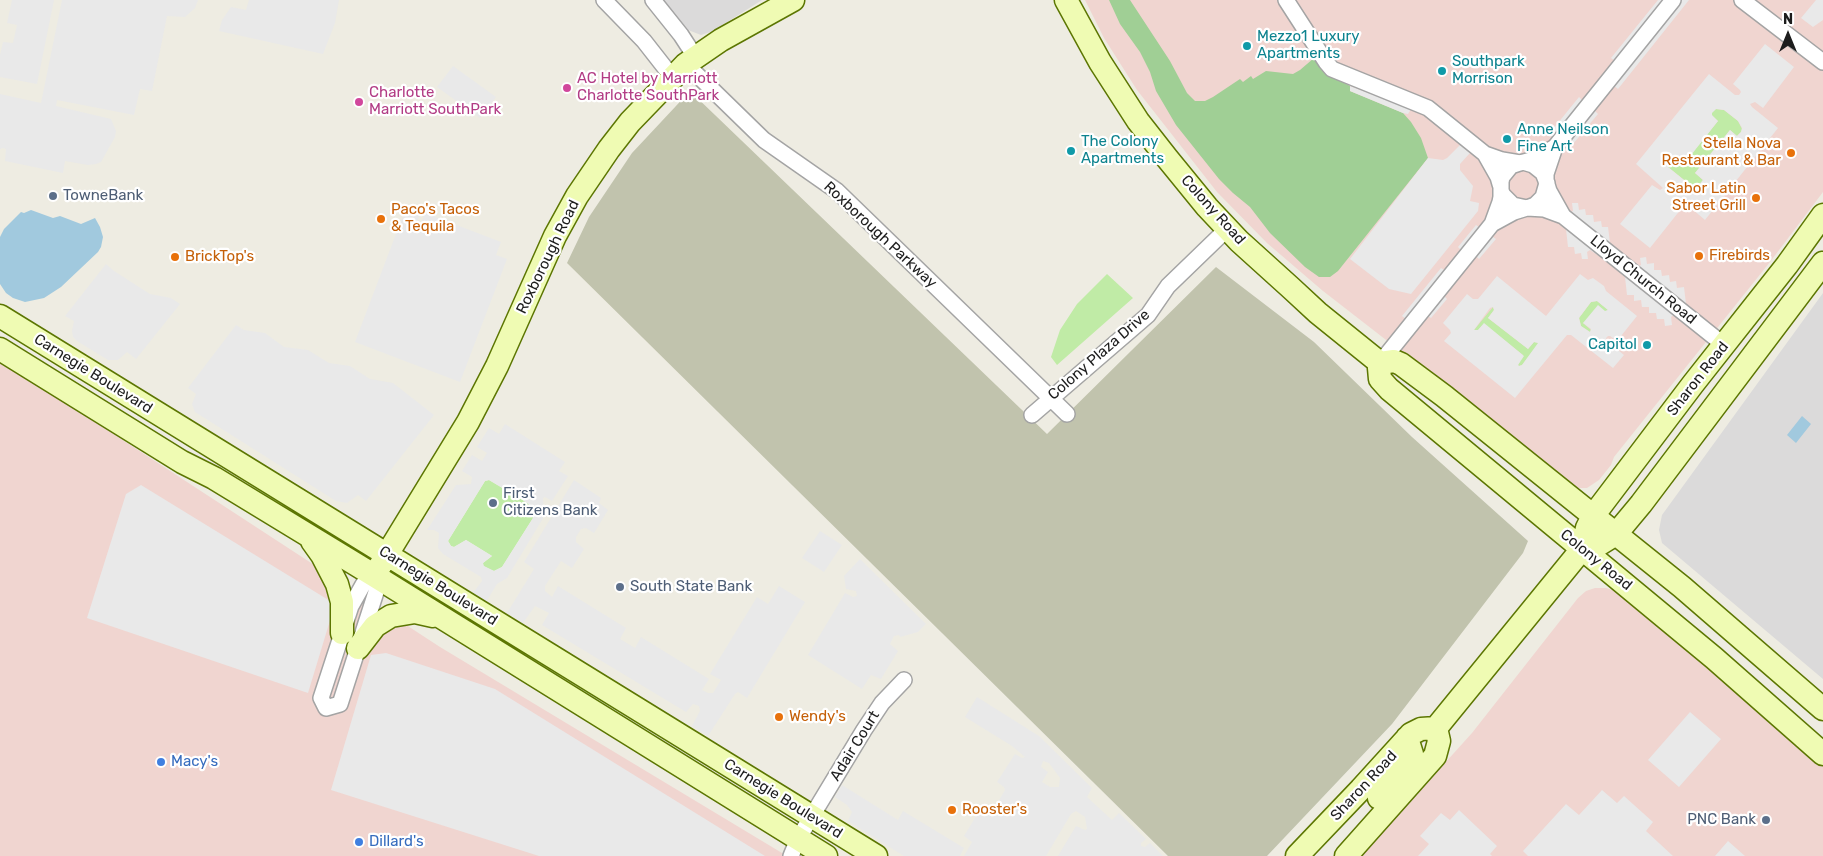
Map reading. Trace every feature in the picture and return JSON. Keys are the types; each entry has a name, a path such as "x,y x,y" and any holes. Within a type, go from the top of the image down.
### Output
{"street":[{"path":"604,0 644,41 685,67"},
{"path":"653,0 681,35 685,67"},
{"name":"Roxborough Road","path":"374,576 468,422 498,366 555,236 577,196 609,148 630,122 685,67 721,40 793,0"},
{"name":"Colony Road","path":"1066,0 1100,62 1138,121 1188,185 1227,229 1318,313 1380,363 1379,374 1383,384 1714,658 1823,754"},
{"path":"1286,0 1332,69 1428,108 1485,154 1502,160 1528,163 1538,167 1546,180"},
{"path":"1380,363 1445,285 1492,224 1500,202 1505,172 1513,165 1535,159 1555,147 1673,0"},
{"path":"1742,0 1823,62"},
{"name":"Roxborough Parkway","path":"685,67 764,140 837,191 1067,414"},
{"path":"1492,224 1514,212 1538,204 1546,189 1546,174 1555,147"},
{"path":"1485,154 1498,177 1503,195 1508,202 1518,208 1527,208"},
{"name":"Lloyd Church Road","path":"1546,180 1549,191 1563,216"},
{"name":"Lloyd Church Road","path":"1527,208 1544,209 1563,216 1724,345"},
{"name":"Sharon Road","path":"1297,856 1407,738 1418,730 1436,728 1582,549 1587,528 1593,516 1787,265 1823,215"},
{"name":"Colony Plaza Drive","path":"1032,415 1148,315 1168,286 1227,229"},
{"name":"Sharon Road","path":"1582,549 1600,544 1616,534 1641,504 1823,263"},
{"name":"Carnegie Boulevard","path":"0,316 876,856"},
{"name":"Carnegie Boulevard","path":"0,349 182,462 214,478 443,619 794,847 826,856"},
{"path":"1380,363 1394,362 1401,364 1616,534 1740,636 1823,709"},
{"path":"302,532 316,546 334,576 342,602 350,641"},
{"path":"374,576 377,589 350,641 351,606 361,587 374,576"},
{"path":"350,641 390,616 415,612 443,619"},
{"name":"Adair Court","path":"794,847 811,816 882,703 904,680"},
{"path":"1346,856 1391,808 1435,756 1439,741 1436,728"},
{"path":"1336,856 1336,850 1342,841 1409,762 1412,754 1407,738"}],"shaded area":[{"path":"12,0 54,0 37,84 0,77 0,55 3,42 13,43 17,25 7,23"},
{"path":"62,0 198,0 195,8 185,17 167,16 152,91 140,89 134,115 57,100 56,106 111,119 116,131 115,137 101,162 88,165 65,161 63,173 5,161 6,149 0,149 0,94 41,103"},
{"path":"249,0 339,0 335,23 323,54 219,31 222,20 231,7 246,10"},
{"path":"663,0 762,0 713,31 701,35 688,30"},
{"path":"1085,0 1823,0 1823,192 1770,262 1614,457 1611,465 1599,480 1587,488 1579,488 1323,291 1267,243 1217,192 1137,90 1104,38"},
{"path":"1658,0 1689,0 1618,89 1614,86 1594,110 1598,114 1568,150 1549,134 1579,97 1583,101 1615,61 1611,58"},
{"path":"1816,0 1823,0 1823,20 1813,27 1801,18"},
{"path":"1765,44 1794,67 1763,108 1755,102 1750,104 1778,128 1705,220 1678,197 1675,198 1673,200 1674,203 1681,209 1650,248 1620,224 1652,185 1660,190 1663,188 1636,164 1709,74 1735,95 1739,95 1740,90 1733,84","holes":["1716,109 1724,110 1738,121 1742,128 1741,132 1737,136 1730,130 1695,173 1703,180 1694,188 1668,165 1674,158 1684,164 1718,121 1712,113"]},
{"path":"453,66 496,97 480,118 437,87"},
{"path":"1350,86 1411,109 1408,114 1403,113 1350,91"},
{"path":"690,91 1047,434 1216,267 1314,342 1412,437 1528,541 1523,553 1392,724 1267,856 1168,856 567,263 589,217 632,153"},
{"path":"1460,145 1470,153 1460,164 1460,170 1473,186 1470,201 1479,203 1478,211 1411,294 1389,289 1350,259 1428,158 1443,160"},
{"path":"1572,203 1578,203 1579,210 1585,209 1586,215 1593,215 1594,222 1601,221 1602,227 1608,227 1610,243 1599,256 1590,250 1587,252 1588,259 1582,259 1581,253 1575,254 1574,247 1568,247 1566,229 1555,220 1565,208 1570,212 1573,211"},
{"path":"407,205 421,211 417,222 421,224 425,213 501,242 496,255 507,259 460,382 355,342"},
{"path":"1476,225 1496,239 1479,259 1475,255 1443,295 1447,299 1431,318 1428,316 1418,328 1402,316 1441,268 1446,271 1462,251 1458,247"},
{"path":"1646,257 1647,264 1654,263 1654,270 1661,270 1662,276 1669,275 1670,282 1676,281 1677,288 1684,287 1686,304 1671,317 1672,325 1665,326 1664,319 1657,319 1656,313 1649,313 1649,307 1642,307 1641,300 1634,301 1634,295 1627,295 1625,277 1622,274 1632,261 1635,266 1639,266 1641,265 1640,258"},
{"path":"106,264 150,294 171,298 180,304 136,359 127,352 118,360 108,360 73,337 74,321 65,316"},
{"path":"1580,274 1588,280 1593,278 1604,286 1606,291 1637,316 1617,341 1610,336 1606,338 1624,355 1613,368 1571,335 1567,335 1515,398 1444,341 1451,333 1443,323 1467,294 1473,299 1478,299 1497,276 1546,316","holes":["1597,301 1608,310 1605,311 1598,305 1583,323 1591,329 1590,332 1581,326 1579,318 1591,302","1493,307 1494,310 1488,318 1528,349 1534,342 1538,343 1522,365 1518,365 1524,356 1484,323 1478,330 1474,330 1490,308"]},
{"path":"1823,293 1823,679 1662,543 1659,530 1662,515"},
{"path":"236,325 244,330 265,333 284,347 308,350 329,363 350,366 370,379 393,383 434,415 366,501 358,495 347,503 336,501 195,412 192,404 196,394 188,388"},
{"path":"0,360 440,647 787,856 0,856"},
{"path":"505,424 565,462 559,471 568,476 552,501 545,497 543,498 544,516 542,520 507,578 497,584 486,602 473,593 482,581 481,577 443,554 438,548 439,533 434,530 427,530 456,485 471,484 472,477 462,471 472,455 482,461 487,453 477,447 489,428 499,434","holes":["489,480 532,507 533,518 502,567 494,571 484,566 483,563 492,556 466,540 454,547 448,541 485,481"]},
{"path":"574,480 601,498 599,503 608,510 594,533 586,528 581,529 576,537 576,542 584,549 572,568 561,561 545,586 545,591 552,597 558,586 626,628 620,639 635,648 641,637 709,679 702,690 713,693 721,680 710,674 757,597 768,604 779,586 805,602 747,698 738,692 735,694 708,736 692,726 700,711 699,706 693,704 686,712 542,625 549,613 535,606 523,623 507,613 534,569 524,562"},
{"path":"141,485 335,604 308,693 87,618 126,494"},
{"path":"820,531 842,545 824,572 802,558"},
{"path":"860,559 926,624 918,632 900,637 899,635 894,636 890,644 898,651 881,679 871,675 862,689 808,655 845,593 853,597 857,596 856,591 846,589 844,576"},
{"path":"1595,588 1617,591 1700,657 1823,766 1823,856 1361,856 1472,733 1578,598 1586,591"},
{"path":"386,653 495,689 765,856 539,856 331,790 371,655"},
{"path":"977,697 1039,736 1092,788 1087,797 1112,820 1119,813 1146,839 1141,843 1141,846 1145,847 1150,843 1163,856 1058,856 1076,826 1087,829 1085,817 1076,811 1071,814 1046,856 964,856 972,842 964,836 984,803 990,808 995,807 1005,790 997,782 1015,754 1022,758 1025,757 1012,746 965,717","holes":["1043,761 1049,763 1060,778 1059,787 1050,787 1042,782 1048,772 1041,767"]},
{"path":"1690,712 1721,739 1679,787 1648,760"},
{"path":"842,785 898,820 903,811 964,848 960,856 904,856 848,821 852,812 847,805 835,797"},
{"path":"1602,790 1617,803 1624,796 1653,822 1646,831 1673,856 1528,856 1523,851 1566,804 1579,815"},
{"path":"1459,810 1497,846 1490,854 1492,856 1418,856 1429,844 1420,836 1441,813 1450,820"},
{"path":"1728,841 1745,856 1715,856"}],"green space":[{"path":"1109,0 1130,0 1170,61 1187,93 1195,101 1205,101 1240,79 1243,82 1251,76 1253,79 1266,71 1293,74 1314,58 1329,75 1350,86 1350,91 1403,113 1421,138 1428,158 1338,271 1330,277 1319,277 1305,267 1270,233 1250,207 1219,179 1176,125 1156,91 1150,72 1140,52 1120,24"},
{"path":"1716,109 1724,110 1738,121 1742,129 1737,136 1730,130 1695,173 1703,180 1697,188 1694,188 1668,165 1674,158 1684,163 1718,121 1711,115"},
{"path":"1107,274 1133,298 1057,365 1051,357 1060,330 1077,304"},
{"path":"1597,301 1608,310 1583,323 1591,330 1590,332 1581,326 1579,318 1591,302"},
{"path":"1493,307 1494,310 1488,318 1528,349 1534,342 1539,343 1522,365 1518,365 1523,355 1484,324 1478,330 1474,330"},
{"path":"489,480 526,502 532,507 534,513 533,518 502,567 494,571 483,566 483,563 492,556 466,540 454,547 448,541 485,481"}],"water":[{"path":"31,210 53,218 60,216 81,224 95,218 103,237 98,252 61,287 44,298 25,302 13,298 6,293 0,284 0,237 4,229 21,212 24,213"},
{"path":"1802,416 1811,424 1796,443 1787,435"}],"place":[{"name":"Mezzo1 Luxury Apartments","path":"1247,46"},
{"name":"Southpark Morrison","path":"1442,71"},
{"name":"AC Hotel by Marriott Charlotte SouthPark","path":"567,88"},
{"name":"Charlotte Marriott SouthPark","path":"359,102"},
{"name":"Anne Neilson Fine Art","path":"1507,139"},
{"name":"The Colony Apartments","path":"1071,151"},
{"name":"Stella Nova Restaurant & Bar","path":"1791,153"},
{"name":"TowneBank","path":"53,196"},
{"name":"Sabor Latin Street Grill","path":"1756,198"},
{"name":"Paco's Tacos & Tequila","path":"381,219"},
{"name":"Firebirds","path":"1699,256"},
{"name":"BrickTop's","path":"175,257"},
{"name":"Capitol","path":"1647,345"},
{"name":"First Citizens Bank","path":"493,503"},
{"name":"South State Bank","path":"620,587"},
{"name":"Wendy's","path":"779,717"},
{"name":"Macy's","path":"161,762"},
{"name":"Rooster's","path":"952,810"},
{"name":"PNC Bank","path":"1766,820"},
{"name":"Dillard's","path":"359,842"}]}
